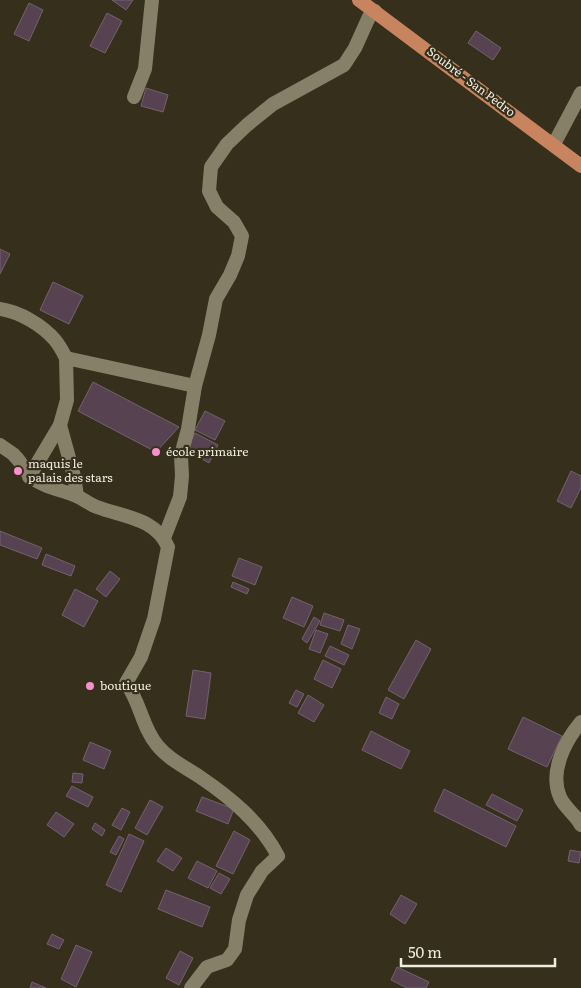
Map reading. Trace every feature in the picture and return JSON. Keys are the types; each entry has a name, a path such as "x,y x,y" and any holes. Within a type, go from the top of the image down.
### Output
{"main road":[{"name":"Soubré - San Pedro","path":"359,0 581,166"}],"street":[{"path":"134,97 145,68 152,0"},
{"path":"164,538 180,497 181,455 216,298 230,275 238,256 242,236 234,222 217,208 210,191 211,167 227,144 273,104 344,65 355,48 369,17 375,11"},
{"path":"554,144 581,94"},
{"path":"0,309 10,311 35,324 55,340 66,358 67,400 60,424 29,477"},
{"path":"66,358 195,386"},
{"path":"60,424 74,476 77,496"},
{"path":"0,445 14,455 29,477 45,485 77,496 96,507 124,514 154,527 164,538 168,547 154,619 141,657 126,683 133,692 137,705 156,744 173,760 210,784 241,808 256,822 278,856 262,871 247,895 239,920 234,949 227,960 207,967 191,988"},
{"path":"581,722 570,738 557,764 557,781 560,798 581,825"}],"building":[{"path":"112,0 133,0 126,10"},
{"path":"29,3 43,10 29,41 14,34"},
{"path":"107,13 122,21 105,53 90,46"},
{"path":"476,31 501,48 493,60 468,43"},
{"path":"146,88 168,95 163,112 141,106"},
{"path":"0,249 10,254 0,274"},
{"path":"53,282 83,296 69,324 40,310"},
{"path":"93,382 179,427 156,452 78,411"},
{"path":"205,411 225,421 215,440 195,430"},
{"path":"195,433 218,445 209,463 186,450"},
{"path":"571,471 581,476 581,488 571,508 557,501"},
{"path":"0,531 42,548 37,559 0,545"},
{"path":"46,554 75,566 71,576 42,565"},
{"path":"239,558 262,567 255,585 232,576"},
{"path":"110,571 120,579 106,597 96,589"},
{"path":"233,582 249,589 247,594 231,587"},
{"path":"75,589 98,601 84,627 62,615"},
{"path":"292,597 313,606 304,627 283,618"},
{"path":"324,613 344,620 340,631 320,625"},
{"path":"314,617 320,621 307,643 302,639"},
{"path":"348,625 360,629 352,649 341,644"},
{"path":"316,630 328,634 320,653 309,649"},
{"path":"416,640 431,649 404,699 388,690"},
{"path":"330,646 349,655 344,665 325,656"},
{"path":"323,660 341,669 332,688 314,679"},
{"path":"193,670 211,673 205,719 186,716"},
{"path":"296,690 304,694 297,707 289,703"},
{"path":"308,695 324,705 314,722 298,713"},
{"path":"386,697 399,704 392,719 379,713"},
{"path":"523,717 562,736 547,767 508,749"},
{"path":"371,731 410,751 401,769 362,750"},
{"path":"90,742 111,751 104,769 83,760"},
{"path":"73,773 83,774 82,783 72,782"},
{"path":"72,786 93,797 88,807 66,796"},
{"path":"444,789 516,826 506,847 434,811"},
{"path":"492,794 523,810 517,821 486,805"},
{"path":"202,797 234,809 228,824 196,811"},
{"path":"150,800 163,807 147,835 135,828"},
{"path":"122,808 130,812 121,830 112,825"},
{"path":"56,812 74,824 64,837 47,825"},
{"path":"95,823 105,830 102,836 92,829"},
{"path":"234,831 250,840 233,874 216,866"},
{"path":"129,834 144,841 121,892 106,885"},
{"path":"119,836 124,839 116,855 110,852"},
{"path":"166,848 182,858 173,871 157,861"},
{"path":"570,850 581,852 579,863 568,861"},
{"path":"197,861 217,871 208,888 188,878"},
{"path":"219,873 230,879 221,894 210,888"},
{"path":"166,890 210,907 202,927 158,909"},
{"path":"401,895 417,904 405,924 390,914"},
{"path":"52,934 64,940 59,949 47,944"},
{"path":"76,945 92,952 76,987 61,979"},
{"path":"180,951 193,958 179,985 166,978"},
{"path":"397,967 429,982 426,988 407,988 391,980"},
{"path":"32,982 46,988 30,988"}],"place":[{"name":"école primaire","path":"156,452"},
{"name":"maquis le palais des stars","path":"18,471"},
{"name":"boutique","path":"90,686"}]}
